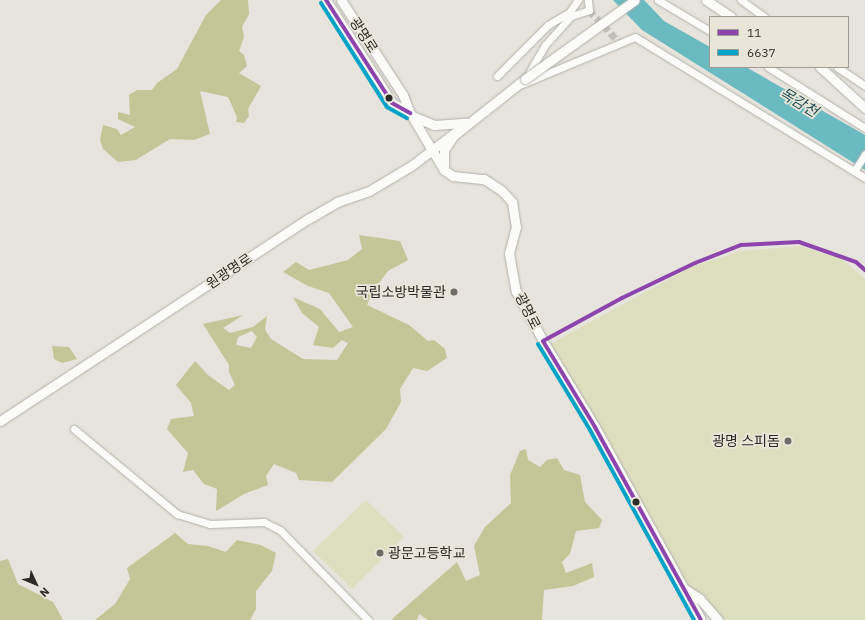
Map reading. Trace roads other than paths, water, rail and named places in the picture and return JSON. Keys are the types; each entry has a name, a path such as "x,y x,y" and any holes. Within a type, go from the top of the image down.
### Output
{"main road":[{"name":"광명로","path":"326,0 392,103 411,114"},
{"name":"광명로","path":"341,0 404,95 411,114 444,170 453,176 484,179 501,190 512,202 516,227 509,253 516,291 543,341 595,427 701,620"},
{"path":"444,170 444,150 464,125 635,0"},
{"path":"706,0 730,16"},
{"path":"821,68 865,108"},
{"path":"411,114 434,125 464,125"},
{"name":"원광명로","path":"0,421 308,219 337,202 369,191 431,150 464,125"},
{"path":"684,588 700,598 718,620"}],"street":[{"path":"525,80 544,45 566,18 578,0"},
{"path":"497,76 548,25 589,10 588,0"},
{"path":"658,0 709,30"},
{"path":"741,0 763,16"},
{"path":"516,86 636,37 865,178"},
{"path":"770,68 865,128"},
{"path":"838,68 865,86"},
{"path":"854,170 865,154"},
{"path":"74,429 177,514 210,524 264,522 280,530 368,620"}],"water":[{"name":"목감천","path":"613,0 644,0 664,21 709,46 709,68 748,68 865,135 865,170 642,30"}],"tunnel":[{"path":"589,10 620,43"}],"place":[{"name":"국립소방박물관","path":"454,292"},
{"name":"광명 스피돔","path":"788,441"},
{"name":"광문고등학교","path":"380,553"}]}
